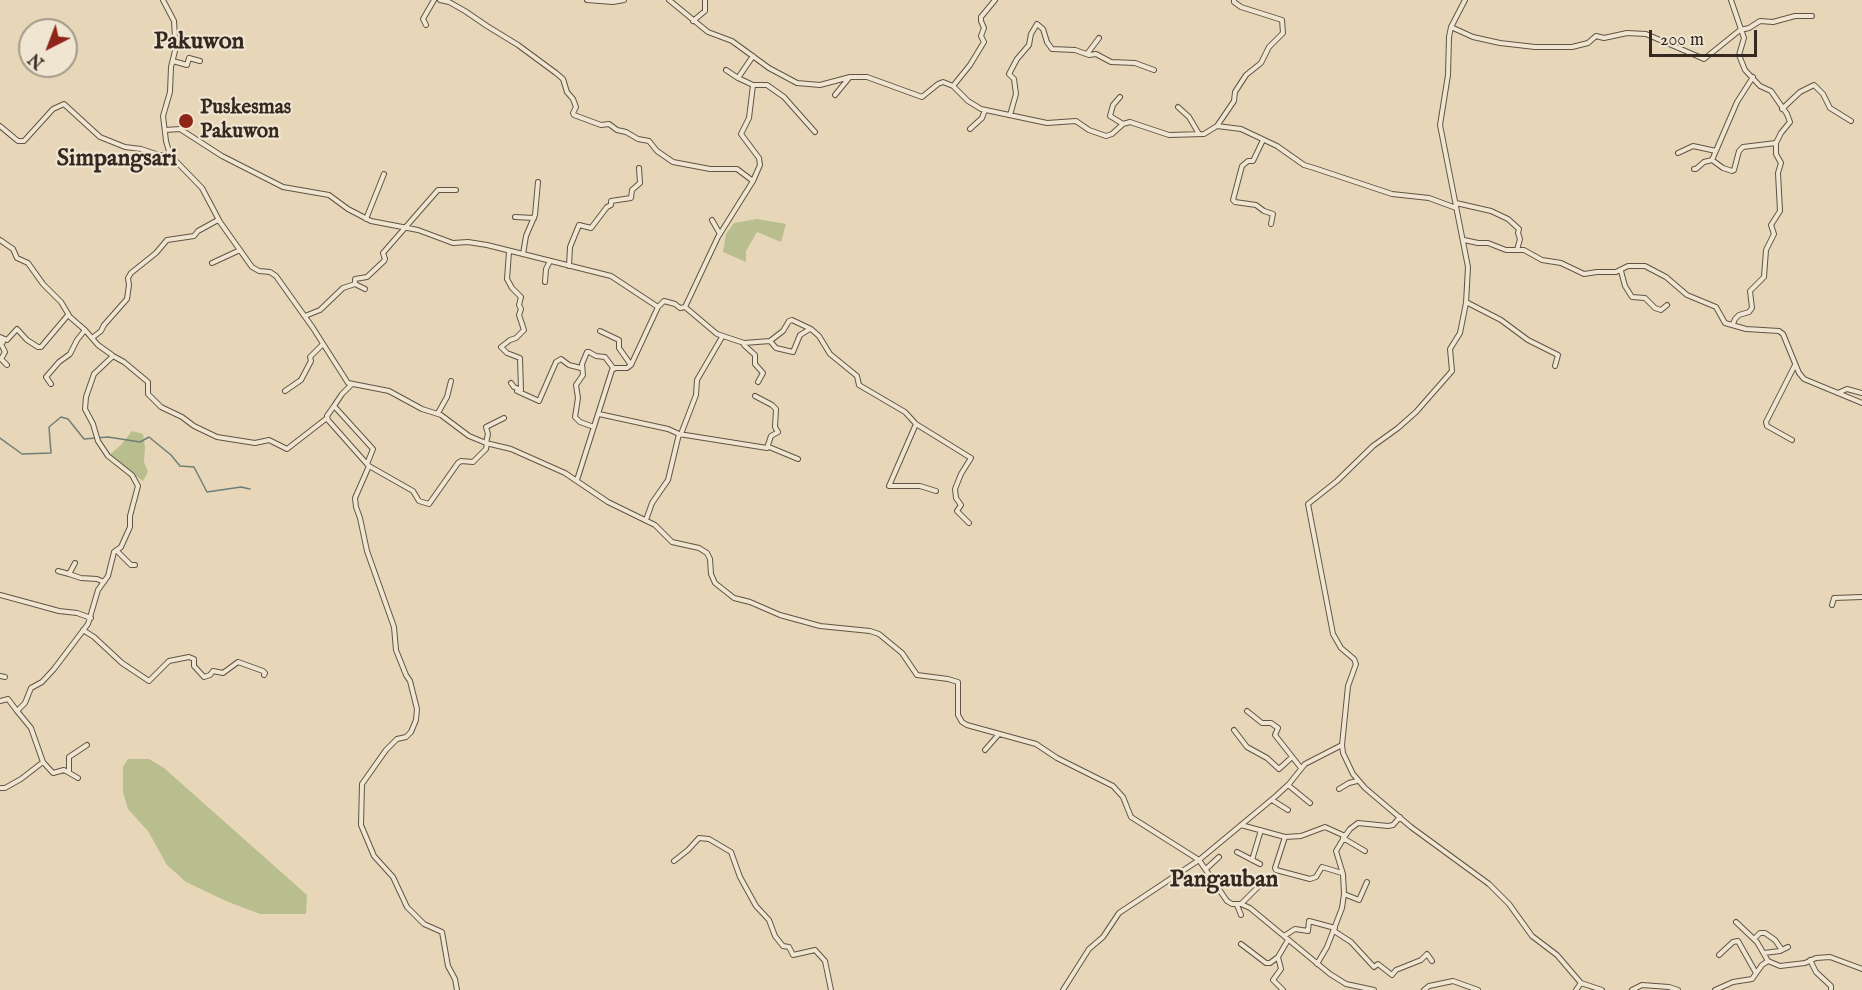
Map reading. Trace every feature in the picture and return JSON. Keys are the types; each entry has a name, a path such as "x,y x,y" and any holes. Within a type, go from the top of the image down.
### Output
{"street":[{"path":"163,0 174,21 175,51 170,92 163,112 170,155 202,188 218,220 256,270 270,272 276,276 346,380 352,385 388,391 422,409 438,413 469,436 511,449 565,472 608,502 655,525 672,542 699,548 707,553 715,583 734,598 780,615 820,626 870,631 888,640 896,646 917,675 958,682 958,715 962,722 1036,744 1057,758 1113,786 1123,797 1131,817 1199,860 1227,901 1250,908 1317,964 1346,984 1374,990"},
{"path":"426,25 423,19 434,0"},
{"path":"440,0 465,11 556,73 563,80 576,106 573,114 601,125 609,124 617,130 649,141 657,151 673,162 710,169 737,169 753,181"},
{"path":"587,0 613,2 624,0"},
{"path":"669,0 712,35 732,41 789,81 820,85 850,77 867,77 920,96 926,95 943,82 952,86 974,106 985,110 1047,123 1076,121 1089,130 1106,136 1130,122 1169,135 1200,135 1217,126 1234,101 1235,92 1248,73 1261,63 1269,47 1283,33 1282,20 1241,7 1234,0"},
{"path":"693,21 705,11 705,0"},
{"path":"952,86 970,65 984,42 981,36 984,28 980,20 995,0"},
{"path":"1465,0 1451,27 1449,75 1440,125 1468,267 1466,302 1459,338 1450,350 1453,366 1449,375 1416,412 1373,446 1314,498 1308,506 1333,634 1339,645 1354,659 1356,667 1348,686 1342,745 1343,753 1358,780 1449,856 1489,884 1509,904 1532,936 1557,955 1581,982 1602,990"},
{"path":"1731,0 1744,38 1740,57 1745,70 1761,86 1771,91 1790,122 1780,133 1776,143 1776,154 1781,164 1778,173 1780,211 1772,223 1774,234 1766,250 1764,277 1750,291 1752,308 1735,319 1733,324"},
{"path":"1451,27 1473,37 1535,47 1572,47 1588,43 1596,36 1604,38 1627,33 1646,34 1704,59 1740,30 1749,28 1760,21 1773,22 1795,16 1812,16"},
{"path":"1010,115 1016,94 1014,79 1009,74 1017,59 1029,45 1031,34 1037,24 1043,29 1052,49 1096,54 1111,62 1135,63 1154,69"},
{"path":"1087,54 1099,38"},
{"path":"738,78 753,56"},
{"path":"173,61 187,65 189,58 200,61"},
{"path":"726,70 753,85 767,85 784,97 815,132"},
{"path":"835,95 850,77"},
{"path":"1694,169 1712,160 1737,102 1753,77"},
{"path":"685,307 720,234 753,181 760,165 759,158 741,134 749,118 753,85"},
{"path":"1782,109 1800,92 1814,85 1823,94 1830,108 1851,121"},
{"path":"1120,97 1112,108 1111,117 1123,124"},
{"path":"0,126 18,141 24,141 53,109 64,104 100,137 125,147 159,155 170,155"},
{"path":"1178,107 1189,117 1200,135"},
{"path":"970,129 982,118 985,110"},
{"path":"1217,126 1241,129 1277,146 1304,165 1392,194 1429,198 1457,209"},
{"path":"165,130 180,129 222,156 283,187 329,195 366,219 418,230 453,243 471,242 611,276 658,307"},
{"path":"1263,140 1253,162 1248,161 1242,166 1233,200 1256,205 1274,214 1271,224"},
{"path":"1712,160 1732,171 1739,151 1743,147 1776,143"},
{"path":"1678,153 1693,146 1712,151 1717,150"},
{"path":"569,266 570,247 579,225 591,228 611,205 611,201 631,198 632,190 640,183 639,168"},
{"path":"366,219 384,174"},
{"path":"523,255 526,236 534,219 538,182"},
{"path":"355,284 355,279 367,277 385,260 382,253 438,190 456,190"},
{"path":"1456,203 1508,219 1519,229 1517,250"},
{"path":"515,217 534,219"},
{"path":"92,338 101,331 127,299 128,278 131,273 156,253 167,240 194,236 198,231 218,220"},
{"path":"712,220 720,234"},
{"path":"0,240 13,249 17,258 28,263 61,302 68,315 113,356 131,367 148,382 148,394 161,407 217,436 253,442 269,440 287,449 327,418 342,394 352,385"},
{"path":"1464,240 1488,243 1506,250 1524,250 1547,262 1561,263 1584,274 1621,271 1628,266 1649,267 1666,277 1687,295 1716,308 1725,323 1746,329 1779,331 1783,334 1795,364 1804,379 1862,403"},
{"path":"212,263 240,250"},
{"path":"508,252 507,279 522,298 519,315 524,330 516,338 501,346 507,353 520,358 521,390 512,385 513,390 539,401 556,362 561,359 569,365 581,368"},
{"path":"545,282 550,261"},
{"path":"1621,271 1624,284 1632,297 1645,298 1655,308 1661,310 1667,305"},
{"path":"305,316 320,310 343,288 355,284 365,289"},
{"path":"614,369 627,368 631,365 658,307 664,301 680,308 685,307 722,337 744,343 770,341 783,331 789,321 796,321 819,336 830,354 857,375 859,385 905,412 916,424 971,458 955,489 956,498 961,505 957,511 969,523"},
{"path":"1466,302 1501,320 1528,340 1558,355 1555,366"},
{"path":"0,338 7,340 17,329 27,340 41,347 68,315"},
{"path":"770,341 776,348 793,352 800,335 811,329"},
{"path":"51,384 46,377 70,354 77,340 86,330"},
{"path":"600,331 619,340 619,348 631,365"},
{"path":"646,520 652,503 668,480 680,434 696,395 697,380 722,337"},
{"path":"0,338 5,352 1,359 7,364"},
{"path":"744,343 755,356 755,364 763,373 758,382"},
{"path":"285,391 301,380 311,361 310,357 323,344"},
{"path":"594,427 580,422 575,417 578,398 576,385 583,375 581,368 587,352 605,357 614,369"},
{"path":"16,711 25,703 30,690 42,682 54,669 91,618 98,590 108,576 114,552 121,547 130,527 130,515 138,485 132,475 108,456 98,441 85,406 94,374 113,356"},
{"path":"1792,440 1767,426 1766,423 1795,364"},
{"path":"577,480 614,369"},
{"path":"438,413 447,397 451,381"},
{"path":"1838,393 1847,389 1862,393"},
{"path":"754,396 772,405 776,410 775,427 778,432 771,436 768,447"},
{"path":"334,406 373,448 374,452 358,487 355,498 356,507 367,551 394,627 396,650 410,681 417,709 416,720 411,732 386,750 362,784 362,825 374,856 393,877 412,913 423,924 442,932 448,966 455,979 457,990"},
{"path":"599,414 668,429 680,434 765,449 768,447 798,459"},
{"path":"327,418 368,465 413,491 419,501 429,504 458,463 473,462 486,449 488,434 486,427 504,418"},
{"path":"916,424 889,486 920,486 936,491"},
{"path":"117,551 131,565 135,565"},
{"path":"69,574 75,563"},
{"path":"58,571 104,582"},
{"path":"0,595 91,618"},
{"path":"1832,605 1834,598 1862,597"},
{"path":"82,630 122,663 149,681 169,661 189,657 194,659 194,666 204,676 210,675 213,671 223,673 238,662 263,671 264,675"},
{"path":"0,701 8,699 31,728 42,762 53,773 61,770 69,771 78,778"},
{"path":"1247,711 1262,723 1272,723 1278,728 1275,735 1301,768"},
{"path":"1234,730 1247,747 1267,758 1279,769 1292,757"},
{"path":"985,750 999,734"},
{"path":"1063,990 1089,949 1103,938 1119,913 1199,860 1272,800 1301,768 1316,757 1342,745"},
{"path":"69,771 69,757 87,746"},
{"path":"0,788 5,788 21,779 42,762"},
{"path":"1339,789 1358,780"},
{"path":"1288,785 1310,802"},
{"path":"1272,800 1288,810"},
{"path":"1317,964 1342,908 1343,873 1336,851 1337,847 1350,829 1358,824 1388,826 1393,825 1400,817"},
{"path":"1241,825 1285,837 1297,837 1325,827 1365,851"},
{"path":"1252,860 1261,830"},
{"path":"1285,837 1276,870 1310,879 1316,877 1322,867 1343,873"},
{"path":"674,861 698,838 710,839 731,852 740,877 756,906 769,920 775,936 783,946 790,948 794,956 814,950 825,961 831,990"},
{"path":"1237,852 1260,864"},
{"path":"1206,869 1219,857"},
{"path":"1239,905 1266,882"},
{"path":"1344,894 1359,900 1367,882"},
{"path":"1239,905 1241,915"},
{"path":"1284,936 1295,929 1308,932 1309,921 1334,930 1351,942 1374,967 1378,964 1392,975 1396,970 1421,960 1427,954 1432,961"},
{"path":"1736,922 1754,939 1768,962"},
{"path":"1754,939 1764,932 1782,950"},
{"path":"1241,944 1266,963 1270,963 1278,957 1288,940"},
{"path":"1719,955 1732,942 1738,941 1756,974"},
{"path":"1764,953 1788,947"},
{"path":"1278,957 1281,969 1273,980 1283,990"},
{"path":"1715,990 1733,982 1746,982 1752,979 1762,965 1768,962 1780,966 1830,957 1862,969"},
{"path":"1810,960 1815,972 1831,986 1831,990"},
{"path":"1424,990 1453,981 1478,990"},
{"path":"1576,990 1581,982"},
{"path":"1632,990 1642,985 1670,987 1678,990"}],"green space":[{"path":"757,219 786,224 781,242 757,232 746,251 746,262 723,252 726,234 734,223"},
{"path":"132,431 143,434 144,462 148,472 143,481 108,456"},
{"path":"128,759 149,759 164,768 307,895 306,914 260,914 186,882 167,865 148,831 128,809 123,792 123,767"}],"waterway":[{"path":"0,438 22,454 51,453 49,427 61,417 68,419 84,439 108,437 140,442 149,437 171,455 180,466 194,467 207,492 241,487 250,489"}],"place":[{"name":"Puskesmas Pakuwon","path":"186,121"}],"district":[{"name":"Pakuwon","path":"199,43"},
{"name":"Simpangsari","path":"117,160"},
{"name":"Pangauban","path":"1224,881"}]}
